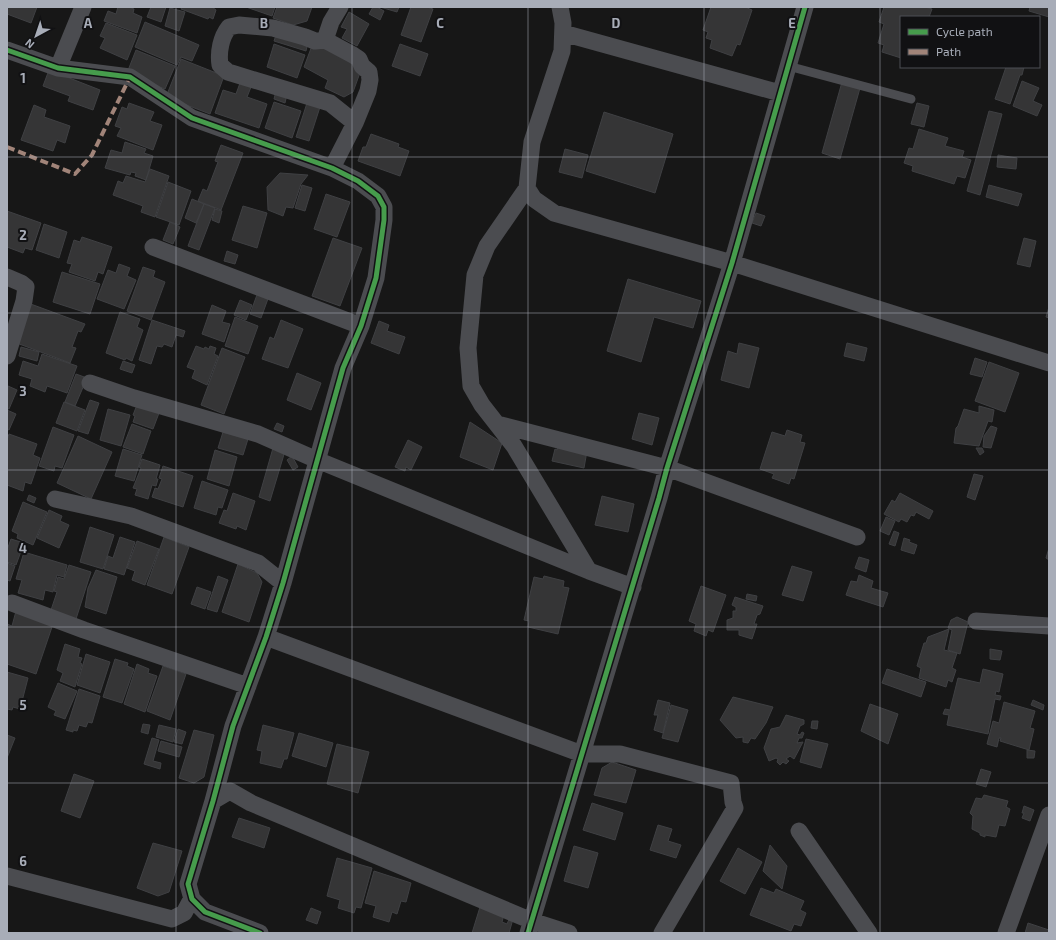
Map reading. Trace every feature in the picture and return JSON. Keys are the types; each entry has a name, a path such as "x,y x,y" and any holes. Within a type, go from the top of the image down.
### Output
{"street":[{"path":"58,68 83,7"},
{"path":"325,40 331,22 340,7"},
{"path":"560,7 563,23 562,51 532,142 527,188 487,246 475,275 468,348 471,386 482,405 514,446 589,571"},
{"path":"530,927 633,587 667,468 732,263 805,7"},
{"path":"332,168 355,122 368,91 370,80 369,72 362,66 359,59 325,40 315,41 273,28 238,25 229,27 223,34 219,57 220,65 228,72 330,103 355,122"},
{"path":"563,33 780,93"},
{"path":"7,50 58,68 130,76 192,118 332,168 358,181 378,196 384,207 384,220 376,278 361,326 343,368 283,583 266,636 233,726 213,801 188,884 192,898 206,912 260,933"},
{"path":"527,188 534,199 554,213 732,263 1049,363"},
{"path":"153,247 361,326"},
{"path":"7,277 21,283 26,287 24,301 7,356"},
{"path":"90,383 134,398 258,434 317,460 589,571 633,587"},
{"path":"497,424 667,468 857,537"},
{"path":"55,499 131,516 153,524 258,563 283,583"},
{"path":"12,603 84,630 248,686"},
{"path":"976,621 1049,626"},
{"path":"266,636 582,754 620,754 731,784 735,808 662,933"},
{"path":"213,801 230,791 251,803 530,927 568,933"},
{"path":"1006,933 1049,815"},
{"path":"800,830 869,933"},
{"path":"7,876 172,919 184,913 192,898"}],"lane":[{"path":"788,66 911,99"}],"building":[{"path":"7,7 37,7 31,23 7,14"},
{"path":"118,7 129,7 134,9 133,13 142,17 137,33 104,21 108,11 116,14"},
{"path":"151,7 166,7 161,22 147,17"},
{"path":"182,7 212,7 216,10 213,19 209,17 208,19 181,9"},
{"path":"246,7 275,7 272,16"},
{"path":"277,7 312,7 307,21 293,25 273,18"},
{"path":"373,7 377,7 384,11 380,20 369,14"},
{"path":"380,7 399,7 397,12"},
{"path":"411,7 427,7 433,9 421,42 401,35"},
{"path":"711,7 745,7 752,10 740,45 737,44 732,56 710,48 712,40 706,38 708,32 703,30"},
{"path":"884,7 925,7 932,9 929,16 900,16 900,58 882,52 884,45 878,43 884,24 879,22"},
{"path":"1030,7 1049,7 1049,17 1029,11"},
{"path":"170,8 185,12 179,31 165,26"},
{"path":"349,12 369,24 357,46 342,38 347,29 341,27"},
{"path":"145,22 199,45 192,61 181,57 177,65 135,47"},
{"path":"106,23 137,35 127,60 100,48 105,38 100,36"},
{"path":"277,32 308,42 306,51 274,41"},
{"path":"313,43 356,58 361,70 353,92 344,97 325,88 328,80 304,67"},
{"path":"274,44 305,55 297,78 267,67"},
{"path":"400,44 428,54 420,76 392,66"},
{"path":"136,50 175,66 165,89 127,73"},
{"path":"181,59 224,76 210,114 166,97"},
{"path":"1006,68 1024,68 1010,104 995,99"},
{"path":"49,70 100,90 93,110 68,101 70,96 43,86"},
{"path":"1022,81 1039,88 1033,101 1042,105 1037,116 1013,106"},
{"path":"842,82 860,88 840,159 822,153"},
{"path":"240,83 251,87 247,97 267,104 259,128 215,113 223,90 236,94"},
{"path":"276,91 287,94 285,103 274,99"},
{"path":"274,102 301,111 292,138 265,128"},
{"path":"129,103 154,112 150,121 162,125 153,150 117,136 121,128 115,126 122,107 127,109"},
{"path":"307,103 320,107 309,141 296,137"},
{"path":"917,103 929,106 924,127 911,124"},
{"path":"34,105 46,110 44,117 70,126 65,143 57,140 53,151 21,140"},
{"path":"989,111 1002,114 980,195 967,191"},
{"path":"604,112 673,134 655,193 586,171"},
{"path":"919,129 948,138 945,146 964,151 962,157 971,160 965,178 957,176 954,184 912,171 913,166 904,163 909,148 913,149"},
{"path":"371,134 399,144 398,147 409,151 400,176 358,161 363,147 366,147"},
{"path":"125,142 146,149 144,153 153,156 146,180 135,176 136,173 131,172 130,175 105,168 111,150 122,153"},
{"path":"221,145 243,153 221,210 198,201 203,189 207,191 218,162 215,161"},
{"path":"565,149 588,155 582,178 559,172"},
{"path":"998,155 1017,158 1016,169 997,167"},
{"path":"150,169 169,176 155,217 141,212 143,206 113,195 118,181 123,183 126,176 145,182"},
{"path":"280,173 308,175 301,184 293,208 286,207 283,216 268,210 267,187"},
{"path":"168,182 191,191 179,225 156,217"},
{"path":"302,185 312,188 305,211 295,208"},
{"path":"989,185 1022,194 1018,206 986,197"},
{"path":"326,194 350,202 337,237 314,229"},
{"path":"192,199 204,204 196,223 185,218"},
{"path":"204,204 215,208 199,250 188,246"},
{"path":"243,206 267,213 257,248 232,240"},
{"path":"215,209 222,211 219,223 212,220"},
{"path":"7,211 41,223 32,250 25,248 23,253 7,247"},
{"path":"756,213 765,216 761,226 752,223"},
{"path":"170,222 180,227 173,244 163,240"},
{"path":"44,224 67,232 59,258 36,250"},
{"path":"82,237 112,247 103,274 98,272 95,281 69,272 72,264 67,263 74,240 80,242"},
{"path":"333,238 362,248 340,306 312,296"},
{"path":"1024,238 1036,241 1030,267 1017,264"},
{"path":"227,251 238,255 235,264 224,261"},
{"path":"119,264 130,268 127,276 136,280 124,309 97,299 108,270 116,273"},
{"path":"143,267 155,271 153,277 165,282 151,320 127,311"},
{"path":"62,272 100,284 90,314 53,302"},
{"path":"628,279 701,301 693,328 654,317 641,362 607,351"},
{"path":"258,292 269,296 261,318 250,314"},
{"path":"240,300 252,305 246,320 234,315"},
{"path":"28,303 85,324 81,332 78,331 72,347 76,348 70,363 14,342"},
{"path":"212,305 226,311 222,322 230,324 224,342 202,334"},
{"path":"1049,307 1049,318 1046,317"},
{"path":"120,312 140,319 137,327 143,330 132,361 106,353"},
{"path":"235,317 258,326 248,354 225,346"},
{"path":"152,320 185,331 183,337 176,335 172,347 164,344 162,347 157,346 151,364 139,360"},
{"path":"281,320 303,329 288,368 262,359 270,337 274,339"},
{"path":"379,321 389,325 387,331 405,337 399,354 371,343"},
{"path":"739,343 759,348 749,388 721,380 728,351 737,354"},
{"path":"847,343 867,348 864,361 844,356"},
{"path":"196,346 204,349 205,347 209,349 210,346 216,348 214,354 218,356 207,385 192,378 195,370 187,367"},
{"path":"21,347 39,352 37,361 19,356"},
{"path":"222,348 245,357 224,414 201,405"},
{"path":"42,354 77,366 67,393 47,386 45,392 30,386 32,379 19,375 23,361 38,366"},
{"path":"975,358 987,362 982,377 970,374"},
{"path":"123,361 135,365 132,373 120,369"},
{"path":"989,362 1019,373 1005,412 975,401"},
{"path":"297,373 321,383 311,410 287,400"},
{"path":"76,374 87,378 75,406 65,402"},
{"path":"8,386 17,390 9,409 7,408"},
{"path":"90,400 99,403 88,434 78,431"},
{"path":"64,402 85,410 77,431 56,423"},
{"path":"137,405 159,413 153,429 133,422 135,416 133,415"},
{"path":"979,406 994,410 992,422 988,421 979,446 954,443 956,428 964,409 979,413"},
{"path":"108,409 130,415 121,446 100,440"},
{"path":"7,410 16,414 9,430 7,429"},
{"path":"639,413 659,418 652,445 632,439"},
{"path":"470,422 502,443 493,470 460,457"},
{"path":"277,423 284,426 282,432 274,429"},
{"path":"132,424 151,431 143,454 123,447"},
{"path":"991,426 997,428 991,448 983,447 984,436"},
{"path":"53,427 74,435 62,468 55,466 54,471 39,466"},
{"path":"787,430 802,435 800,442 805,443 794,479 791,478 789,484 772,478 774,474 760,469 772,432 785,436"},
{"path":"223,432 248,439 243,455 218,448"},
{"path":"9,434 37,444 33,455 40,458 31,484 25,482 23,491 7,485 7,440"},
{"path":"78,436 112,452 91,499 57,483"},
{"path":"408,440 422,447 411,470 406,467 405,471 395,467"},
{"path":"558,445 587,451 584,468 552,461 555,449 557,450"},
{"path":"273,448 285,451 270,501 259,497"},
{"path":"976,448 982,448 984,452 980,455"},
{"path":"123,449 142,455 134,481 115,476"},
{"path":"215,450 237,457 229,486 207,479"},
{"path":"292,456 298,467 293,470 287,460"},
{"path":"142,459 160,465 156,479 158,479 156,486 152,485 148,499 135,495 137,489 133,488 141,468 139,467"},
{"path":"163,466 193,476 183,507 152,497 155,488 158,489 162,479 159,478"},
{"path":"974,474 983,476 975,500 967,497"},
{"path":"202,481 228,490 222,508 218,507 216,515 194,508"},
{"path":"233,493 255,501 246,530 237,526 236,529 219,523 224,510 227,511"},
{"path":"900,493 933,511 929,519 916,512 914,516 911,515 907,522 901,519 899,522 884,514 892,500 895,502"},
{"path":"29,495 36,498 34,503 27,500"},
{"path":"602,496 634,504 628,532 595,525"},
{"path":"23,502 47,512 33,545 17,538 18,534 12,531"},
{"path":"49,510 62,516 60,521 69,525 59,548 37,538"},
{"path":"886,517 895,521 889,535 880,531"},
{"path":"90,527 114,535 103,569 80,562"},
{"path":"894,531 899,533 895,546 889,544"},
{"path":"120,537 135,542 124,575 104,569 108,556 113,558"},
{"path":"164,537 189,547 172,594 147,585"},
{"path":"904,538 917,545 914,554 901,550"},
{"path":"11,539 24,543 16,565 7,562 7,550"},
{"path":"137,541 159,549 145,585 132,580 135,571 127,568"},
{"path":"1049,548 1049,560 1046,558"},
{"path":"24,552 67,565 64,577 57,575 53,592 45,590 43,600 18,593 22,580 16,579"},
{"path":"859,557 869,560 866,572 855,568"},
{"path":"7,563 15,566 10,581 7,580"},
{"path":"238,564 257,573 262,582 249,622 222,612"},
{"path":"69,565 91,572 75,622 50,613 57,592 54,591 58,577 64,579"},
{"path":"792,566 812,572 803,601 782,595"},
{"path":"96,570 117,577 106,614 85,607 88,588"},
{"path":"859,575 873,581 871,588 888,593 883,607 846,595 851,581 857,582"},
{"path":"218,576 228,580 217,612 207,609"},
{"path":"544,576 564,581 563,587 569,588 558,634 528,627 529,621 524,620 534,577 543,579"},
{"path":"701,586 726,595 713,632 708,630 706,636 694,631 696,624 689,621"},
{"path":"197,587 211,592 205,609 191,604"},
{"path":"747,594 757,596 756,601 746,599"},
{"path":"735,597 763,606 760,614 757,615 754,624 757,624 752,639 739,635 739,630 727,630 727,620 733,618 733,611 736,611 736,607 732,605"},
{"path":"16,611 53,624 36,674 7,664 7,624 12,626"},
{"path":"957,617 968,622 960,654 948,650 952,630 948,628 951,620"},
{"path":"949,629 944,650 957,653 952,668 956,670 952,682 948,680 946,687 919,678 921,668 917,666 924,643 926,643 928,637"},
{"path":"65,644 80,649 78,657 82,658 80,663 82,664 75,687 60,681 63,673 57,670"},
{"path":"990,649 1002,651 1000,660 990,659"},
{"path":"86,654 110,662 100,693 77,685"},
{"path":"115,659 128,663 127,666 134,669 122,703 103,697"},
{"path":"137,664 149,669 148,673 157,676 145,712 124,704"},
{"path":"163,666 186,674 170,720 147,711"},
{"path":"887,669 926,682 921,697 882,683"},
{"path":"983,669 1003,674 999,692 996,691 995,695 1001,696 1000,700 995,699 988,734 947,725 949,715 943,714 945,709 950,710 958,678 980,683"},
{"path":"7,672 28,678 20,709 13,707 12,710 7,709"},
{"path":"58,683 77,691 65,719 54,715 56,711 48,707"},
{"path":"79,689 100,696 92,723 88,722 86,727 79,725 77,731 73,730 73,732 66,730"},
{"path":"733,697 773,707 766,723 755,739 751,738 748,743 743,742 743,737 736,738 720,720"},
{"path":"658,700 670,703 663,733 654,730 658,715 654,715"},
{"path":"1033,700 1044,705 1043,710 1031,705"},
{"path":"1004,702 1035,711 1030,728 1034,729 1029,750 1000,741 1001,738 999,738 997,747 987,744 993,721 999,723"},
{"path":"870,704 898,714 888,744 861,731"},
{"path":"671,705 688,710 678,742 662,738"},
{"path":"786,715 804,720 804,724 800,726 797,734 800,735 802,732 804,733 802,738 799,738 797,743 803,742 794,759 790,756 786,759 789,761 786,764 783,762 780,765 777,762 778,759 776,758 769,761 764,748 771,729 780,727"},
{"path":"812,721 818,721 817,729 811,728"},
{"path":"143,724 150,725 148,734 141,732"},
{"path":"159,725 176,729 173,742 156,737"},
{"path":"263,725 294,733 287,759 284,759 281,768 260,763 262,751 257,750"},
{"path":"178,729 186,732 182,744 174,742"},
{"path":"194,730 214,735 204,777 194,783 179,778"},
{"path":"299,733 333,743 326,767 292,756"},
{"path":"7,735 15,738 7,758"},
{"path":"152,738 159,740 153,761 161,763 160,769 144,764"},
{"path":"806,739 828,744 821,768 800,762"},
{"path":"161,741 182,747 179,757 158,751"},
{"path":"337,744 369,752 358,793 327,784"},
{"path":"1027,750 1035,751 1034,758 1027,758"},
{"path":"612,762 636,770 626,803 594,795 602,768"},
{"path":"981,769 991,772 986,787 976,784"},
{"path":"74,774 94,781 80,818 61,811"},
{"path":"984,795 1008,801 1006,807 1010,809 1005,826 999,825 996,837 985,835 985,837 972,829 973,816 970,813 976,798 982,799"},
{"path":"592,803 623,813 615,840 583,830"},
{"path":"1024,806 1034,810 1030,821 1022,818"},
{"path":"239,818 270,828 264,848 232,837"},
{"path":"658,825 672,829 668,841 681,845 676,858 650,850"},
{"path":"153,843 182,851 169,892 158,896 137,888"},
{"path":"770,845 787,866 782,889 763,871"},
{"path":"574,846 598,853 588,888 564,881"},
{"path":"738,848 762,862 745,894 720,881"},
{"path":"337,858 372,868 361,908 356,907 354,913 338,908 340,900 327,896"},
{"path":"374,871 411,883 406,902 401,901 397,914 392,912 389,922 373,917 376,906 365,903"},
{"path":"761,888 774,893 776,889 804,901 800,910 806,913 801,926 794,924 791,931 750,915"},
{"path":"480,907 504,914 502,922 507,924 510,917 513,919 509,933 472,933"},
{"path":"311,908 321,912 317,924 306,920"},
{"path":"1028,923 1049,930 1049,933 1025,933"}],"marked path":[{"path":"7,147 75,174 92,155 130,77"}],"cycle path":[{"path":"528,933 667,468 732,263 805,7"},
{"path":"7,50 58,68 130,77 192,118 332,168 358,181 378,196 384,207 384,220 376,278 361,326 343,368 283,583 266,637 233,726 213,801 188,884 192,899 205,912 260,933"}]}
